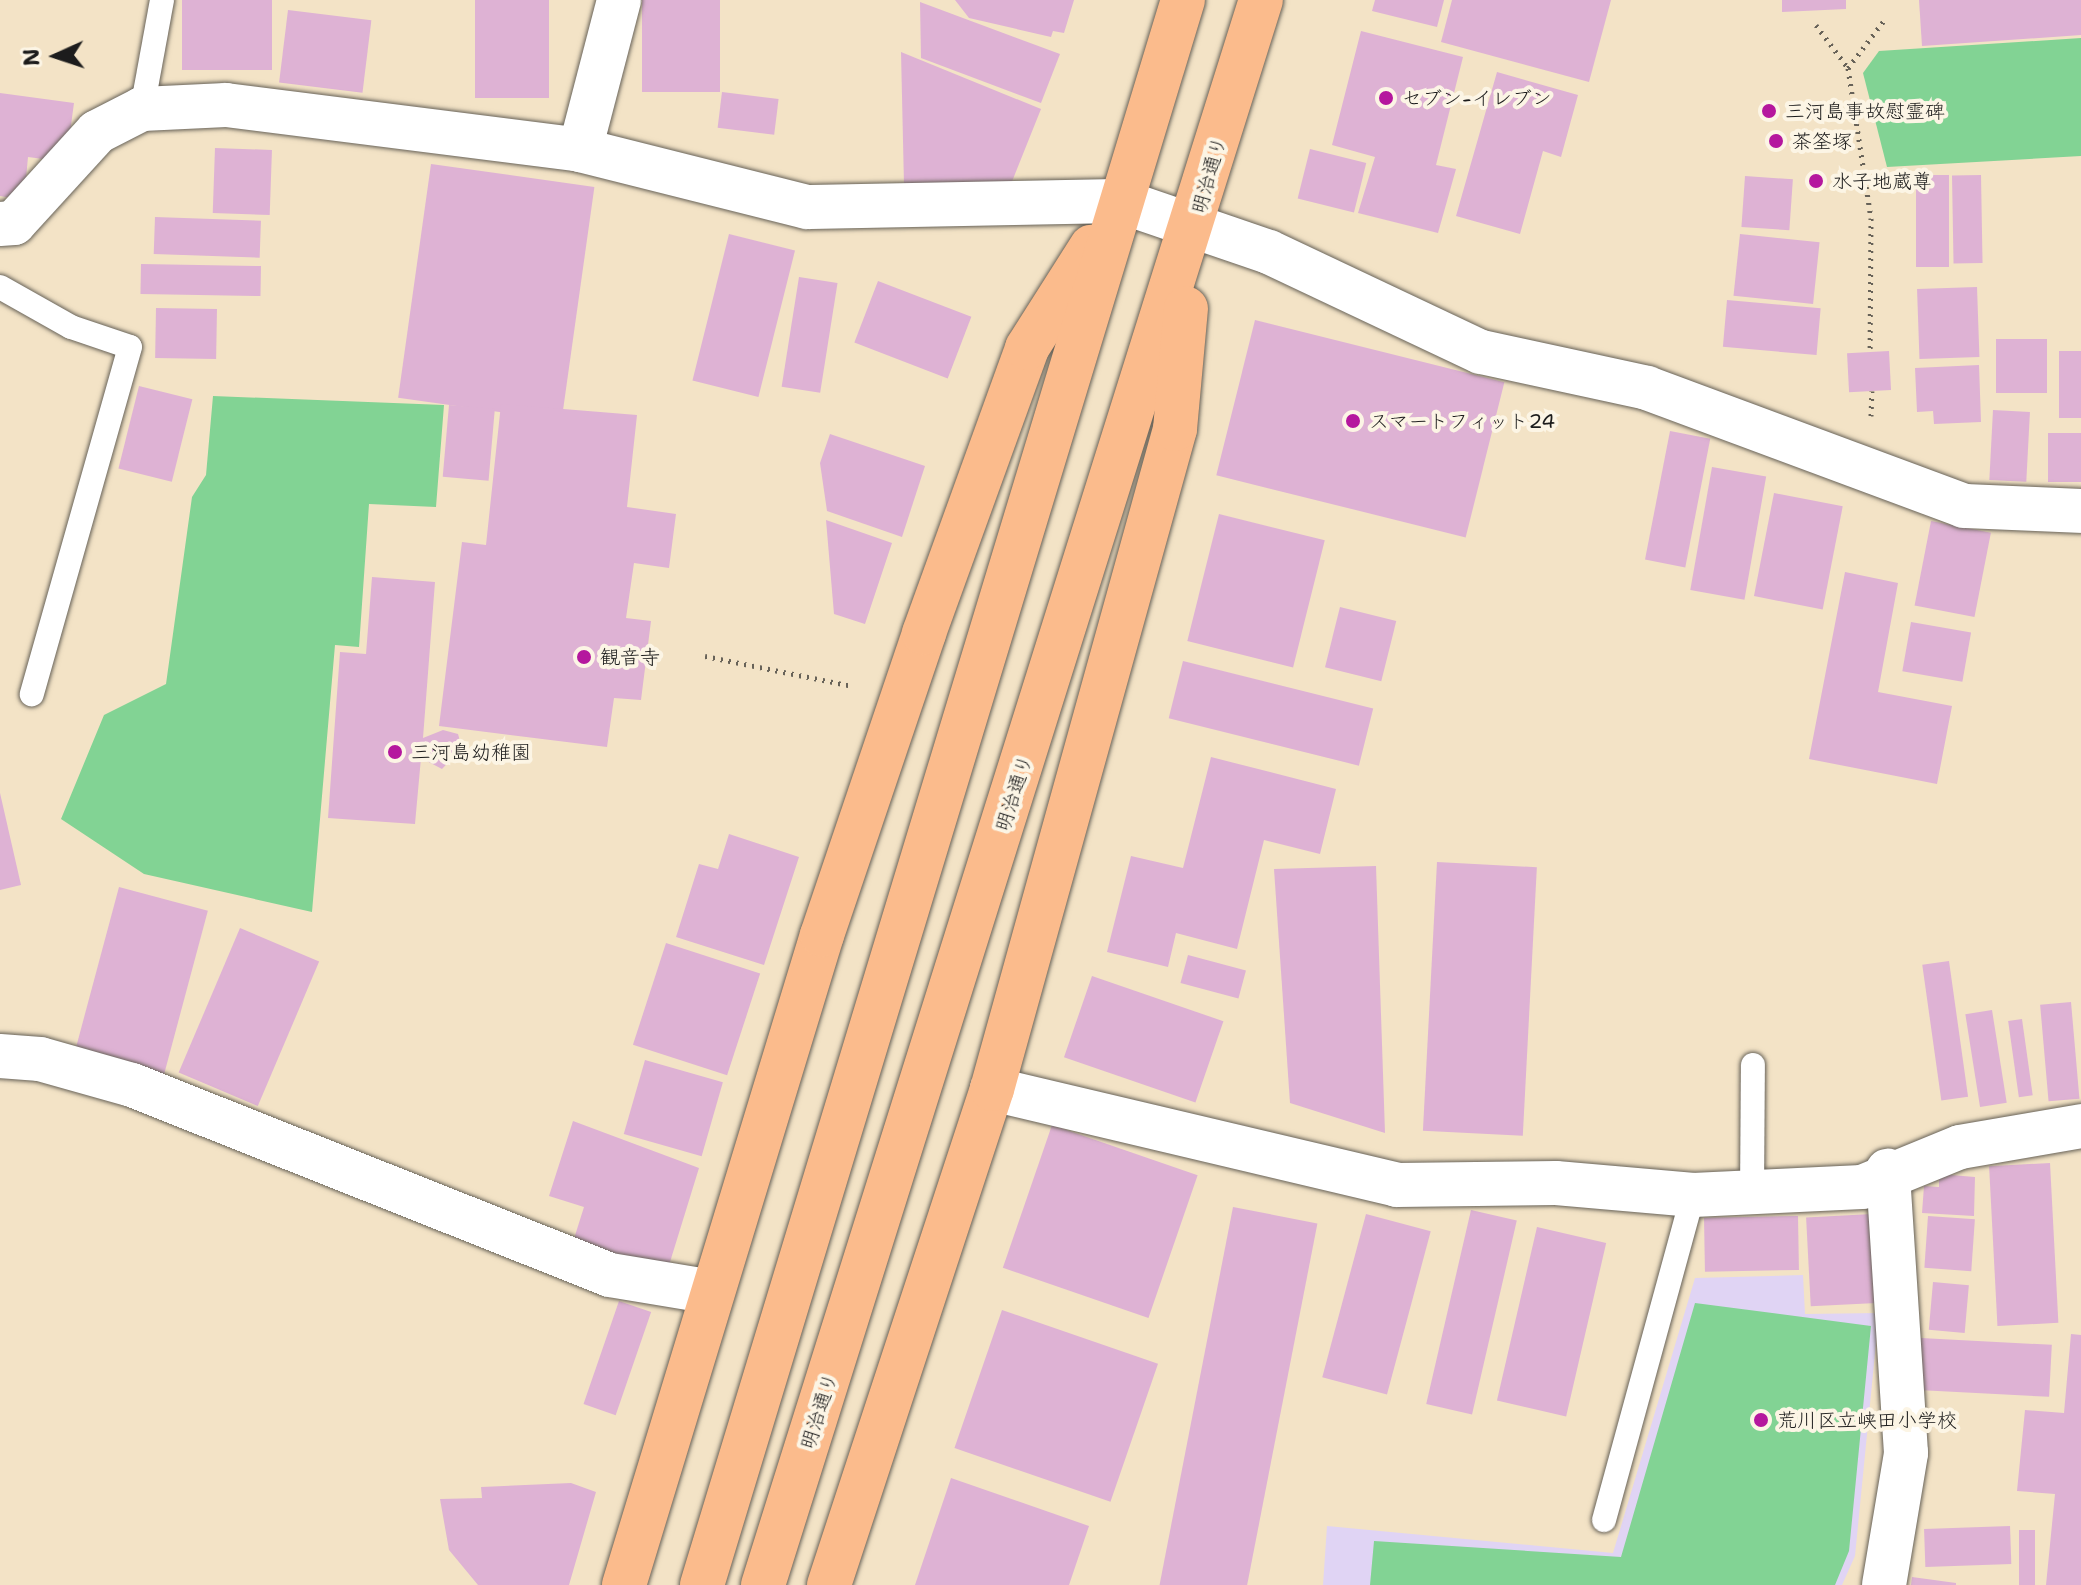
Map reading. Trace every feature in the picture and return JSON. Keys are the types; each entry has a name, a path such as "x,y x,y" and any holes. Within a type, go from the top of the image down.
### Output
{"main road":[{"path":"702,1585 1183,0"},
{"name":"明治通り","path":"763,1585 1194,227 1261,0"},
{"path":"624,1585 822,935 1027,348 1120,201"},
{"path":"829,1585 992,1089 1175,429 1194,227"}],"street":[{"path":"580,150 619,0"},
{"path":"5,233 97,132 142,109 226,105 332,114 580,150 807,207 1120,201 1269,252 1481,352 1647,388 1964,506 2081,511"},
{"path":"0,1056 40,1059 132,1085 610,1275 713,1292"},
{"path":"992,1089 1397,1185 1556,1183 1693,1195 1752,1195 1862,1187 1888,1171 1960,1147 2081,1126"},
{"path":"1884,1585 1906,1453 1888,1171"}],"lane":[{"path":"142,109 162,0"},
{"path":"0,287 71,327 130,347 32,694"},
{"path":"1752,1195 1753,1065"},
{"path":"1604,1520 1693,1195"}],"path":[{"path":"1848,68 1886,18"},
{"path":"1816,25 1848,68 1871,218 1870,352"},
{"path":"705,656 857,687"}],"shaded area":[{"name":"荒川区立峡田小学校","path":"1803,1275 1805,1314 1879,1313 1855,1556 1842,1585 1323,1585 1327,1526 1613,1553 1695,1278"}],"green space":[{"path":"2081,38 2081,156 1887,167 1863,73 1879,51"},
{"path":"213,396 444,405 436,507 369,504 359,647 335,645 312,912 144,874 61,819 104,715 166,684 192,497 206,475"},
{"name":"荒川区立峡田小学校","path":"1695,1303 1871,1326 1849,1551 1835,1585 1370,1585 1374,1541 1621,1557"}],"building":[{"path":"182,0 272,0 272,70 182,70"},
{"path":"475,0 549,0 549,98 475,98"},
{"path":"642,0 720,0 720,92 642,92"},
{"path":"955,0 1074,0 1064,33 1053,31 1051,37 969,18"},
{"path":"1375,0 1444,0 1437,27 1372,11"},
{"path":"1452,0 1611,0 1589,82 1441,42"},
{"path":"1782,0 1846,0 1846,9 1782,12"},
{"path":"1919,0 2081,0 2081,35 1922,46"},
{"path":"920,2 1060,54 1041,103 921,58"},
{"path":"288,10 371,20 362,93 279,82"},
{"path":"1361,31 1463,57 1436,165 1456,169 1438,233 1358,213 1375,157 1332,145"},
{"path":"901,52 1041,109 1011,184 904,185"},
{"path":"1497,72 1578,95 1561,157 1543,151 1520,234 1456,216"},
{"path":"722,92 779,99 774,135 718,128"},
{"path":"0,93 74,103 66,162 28,157 24,200 0,196"},
{"path":"215,148 272,150 270,215 213,213"},
{"path":"1310,149 1366,163 1354,213 1298,198"},
{"path":"431,164 594,187 562,421 398,398"},
{"path":"1916,175 1949,175 1949,267 1916,267"},
{"path":"1981,175 1983,263 1954,263 1952,176"},
{"path":"1745,176 1793,179 1789,230 1741,227"},
{"path":"155,217 261,221 260,258 154,254"},
{"path":"729,234 795,250 758,397 692,381"},
{"path":"1740,234 1820,242 1813,304 1734,296"},
{"path":"141,264 261,266 260,296 140,294"},
{"path":"799,277 838,283 820,393 782,387"},
{"path":"878,281 971,317 948,378 854,343"},
{"path":"1977,287 1979,357 1919,359 1917,289"},
{"path":"1727,300 1821,308 1817,355 1723,347"},
{"path":"156,308 217,309 216,359 155,358"},
{"path":"1255,320 1504,382 1466,537 1216,475"},
{"path":"1996,339 2047,339 2047,393 1996,393"},
{"path":"1889,351 1891,390 1849,392 1847,353"},
{"path":"2059,351 2081,351 2081,418 2059,418"},
{"path":"1979,365 1981,422 1934,424 1933,411 1917,412 1915,368"},
{"path":"139,386 192,399 172,482 118,468"},
{"path":"501,404 637,415 627,507 676,514 669,568 634,563 626,618 651,621 641,700 614,698 607,747 439,726 462,542 486,545"},
{"path":"449,405 495,409 489,481 443,477"},
{"path":"1993,410 2030,412 2026,482 1989,480"},
{"path":"1670,431 1710,439 1685,567 1645,560"},
{"path":"2048,433 2081,433 2081,482 2048,482"},
{"path":"830,434 925,466 902,537 827,511 820,463"},
{"path":"1712,467 1766,477 1744,600 1690,590"},
{"path":"1774,493 1843,506 1823,609 1754,596"},
{"path":"1219,514 1325,540 1293,667 1187,641"},
{"path":"826,520 892,543 865,624 834,614"},
{"path":"1931,521 1991,533 1974,617 1915,605"},
{"path":"1845,572 1898,583 1878,692 1952,706 1937,784 1809,759"},
{"path":"372,577 435,582 423,738 443,730 458,734 462,748 442,769 421,758 415,824 328,818 340,652 366,654"},
{"path":"1340,607 1396,621 1381,681 1325,667"},
{"path":"1911,622 1971,633 1962,682 1902,671"},
{"path":"1183,661 1373,708 1359,766 1169,718"},
{"path":"1211,757 1336,789 1320,854 1264,840 1237,949 1176,933 1168,967 1107,952 1131,856 1183,868"},
{"path":"0,793 21,885 0,890"},
{"path":"729,834 799,857 764,965 676,937 699,864 718,869"},
{"path":"1437,862 1537,867 1523,1136 1423,1131"},
{"path":"1376,866 1385,1133 1290,1103 1274,869"},
{"path":"119,887 208,911 164,1076 75,1052"},
{"path":"240,928 319,962 258,1106 179,1073"},
{"path":"666,943 760,974 727,1075 633,1045"},
{"path":"1188,955 1246,971 1238,999 1180,983"},
{"path":"1949,961 1968,1097 1941,1100 1922,965"},
{"path":"1092,976 1223,1021 1195,1103 1064,1057"},
{"path":"2071,1002 2079,1099 2049,1101 2040,1005"},
{"path":"1992,1010 2007,1103 1980,1107 1965,1014"},
{"path":"2022,1019 2033,1095 2019,1097 2008,1021"},
{"path":"645,1060 723,1082 702,1156 624,1134"},
{"path":"573,1121 699,1168 666,1275 572,1245 584,1207 549,1196"},
{"path":"1052,1125 1198,1175 1148,1318 1003,1268"},
{"path":"2050,1163 2058,1323 1997,1326 1989,1166"},
{"path":"1939,1174 1975,1177 1974,1216 1922,1213 1924,1186 1939,1187"},
{"path":"1233,1207 1317,1223 1247,1585 1160,1585"},
{"path":"1471,1210 1517,1221 1472,1414 1426,1404"},
{"path":"1366,1214 1431,1231 1387,1395 1322,1377"},
{"path":"1872,1214 1877,1303 1811,1306 1806,1217"},
{"path":"1798,1216 1799,1270 1705,1272 1704,1218"},
{"path":"1928,1216 1975,1219 1971,1271 1924,1268"},
{"path":"1537,1227 1606,1243 1566,1416 1497,1400"},
{"path":"1933,1282 1969,1285 1965,1333 1929,1330"},
{"path":"619,1301 651,1312 616,1415 584,1404"},
{"path":"1002,1310 1158,1364 1110,1502 954,1448"},
{"path":"2071,1334 2081,1335 2081,1585 2046,1585 2055,1494 2017,1491 2025,1410 2064,1413"},
{"path":"1921,1338 2052,1345 2049,1397 1918,1390"},
{"path":"951,1478 1089,1526 1069,1585 915,1585"},
{"path":"571,1483 596,1492 569,1585 478,1585 449,1550 440,1499 482,1498 481,1487"},
{"path":"2010,1526 2011,1564 1925,1567 1924,1529"},
{"path":"2019,1530 2035,1530 2035,1585 2019,1585"},
{"path":"1912,1577 1956,1583 1956,1585 1911,1585"}],"place":[{"name":"セブン-イレブン","path":"1386,98"},
{"name":"三河島事故慰霊碑","path":"1769,111"},
{"name":"茶筌塚","path":"1776,141"},
{"name":"水子地蔵尊","path":"1816,181"},
{"name":"スマートフィット24","path":"1353,421"},
{"name":"観音寺","path":"584,657"},
{"name":"三河島幼稚園","path":"395,752"},
{"name":"荒川区立峡田小学校","path":"1761,1420"}]}
